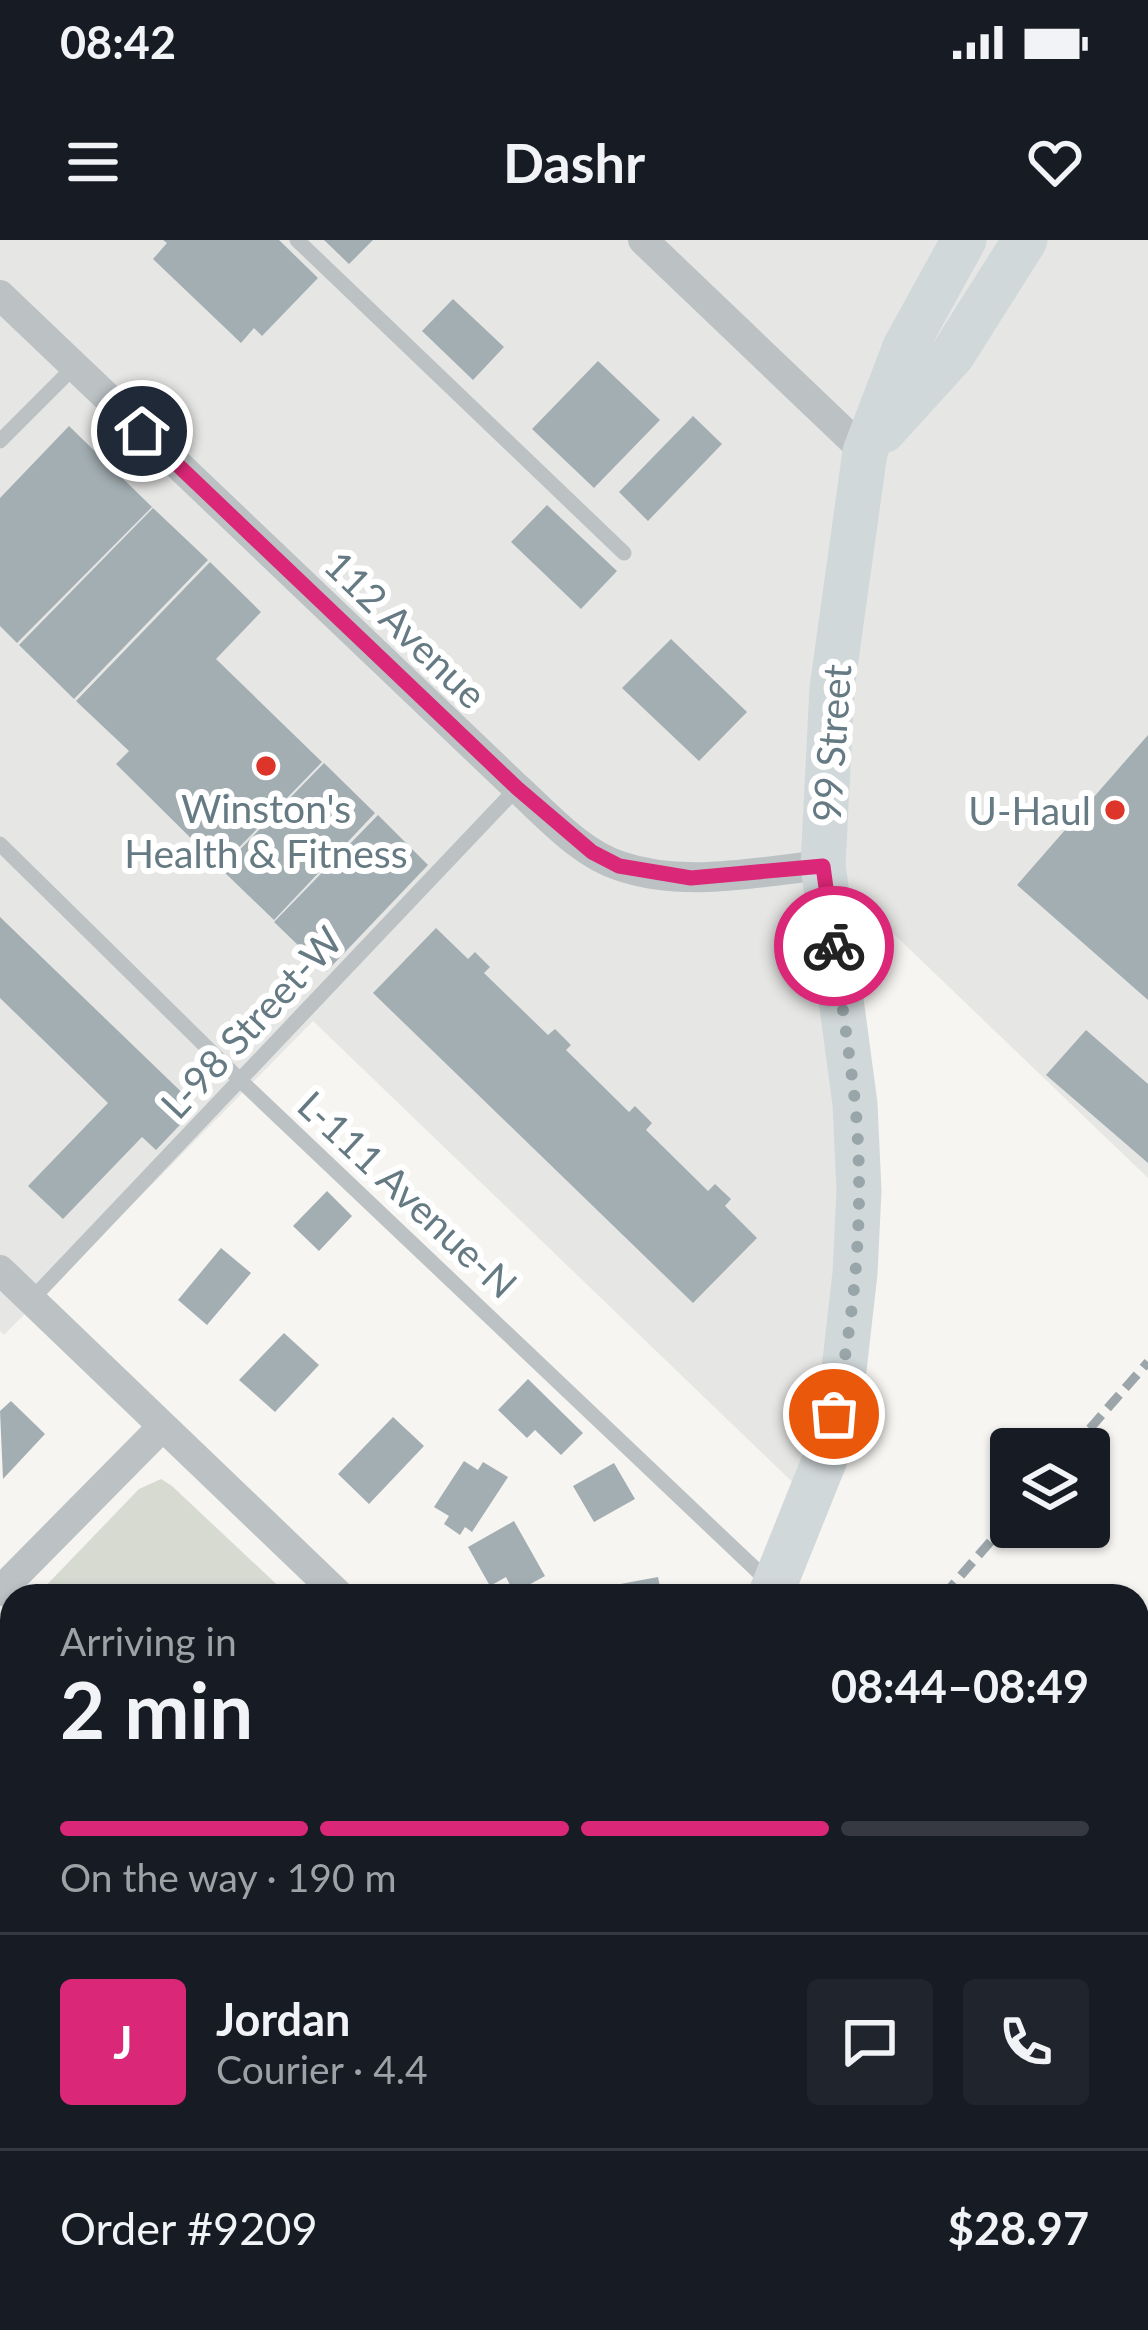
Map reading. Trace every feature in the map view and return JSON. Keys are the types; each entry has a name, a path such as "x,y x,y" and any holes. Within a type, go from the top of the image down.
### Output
{"main road":[{"name":"99 Street","path":"776,1584 825,1460 844,1370 855,1273 859,1191 855,1104 823,866 832,688 865,452 904,347 964,240"},
{"path":"865,452 953,353 1018,243"}],"street":[{"path":"643,240 865,452"},
{"name":"112 Avenue","path":"0,295 576,840 619,866 691,878 823,866"},
{"path":"0,1270 327,1584"},
{"path":"7,1584 163,1427"}],"lane":[{"path":"297,240 624,554"},
{"path":"0,441 74,367"},
{"name":"L-98 Street-W","path":"32,1300 517,788"},
{"name":"L-111 Avenue-N","path":"0,844 765,1584"}],"shaded area":[{"path":"0,240 1148,240 1148,1178 824,867 855,1104 811,1500 313,1021 4,1335 0,1331"},
{"path":"161,1479 172,1486 276,1584 48,1584 139,1489"}],"building":[{"path":"163,240 279,240 318,278 262,336 254,328 241,343 153,259 167,243"},
{"path":"324,240 373,240 349,264"},
{"path":"453,299 504,347 473,380 422,331"},
{"path":"598,361 660,420 594,488 532,429"},
{"path":"693,416 722,444 648,521 619,492"},
{"path":"69,426 152,507 17,643 0,626 0,498"},
{"path":"547,505 617,571 581,609 511,542"},
{"path":"153,508 208,560 74,699 19,645"},
{"path":"210,562 261,612 216,659 322,762 220,867 116,764 129,751 76,701"},
{"path":"671,639 747,712 699,761 622,688"},
{"name":"U-Haul","path":"1148,735 1148,1000 1017,885"},
{"path":"324,763 375,813 274,920 221,869"},
{"path":"378,815 428,865 326,972 274,922"},
{"path":"0,917 197,1107 156,1150 142,1137 63,1219 28,1186 108,1103 0,998"},
{"path":"436,928 468,959 475,952 490,967 484,973 548,1035 555,1029 571,1045 566,1050 629,1112 635,1106 652,1123 646,1130 708,1191 715,1184 731,1199 725,1206 757,1238 693,1303 373,993"},
{"path":"1086,1030 1148,1084 1148,1163 1046,1075"},
{"path":"327,1191 352,1216 319,1251 293,1226"},
{"path":"221,1248 251,1273 207,1325 178,1300"},
{"path":"284,1333 319,1365 275,1412 239,1380"},
{"path":"528,1379 583,1433 561,1455 535,1430 527,1438 498,1410"},
{"path":"11,1401 45,1434 3,1479 0,1411"},
{"path":"393,1417 424,1446 369,1504 338,1474"},
{"path":"464,1461 478,1470 483,1462 508,1477 472,1532 465,1527 460,1535 444,1524 449,1516 434,1507"},
{"path":"614,1463 635,1499 594,1522 573,1486"},
{"path":"514,1521 545,1576 530,1584 510,1584 506,1577 489,1584 468,1547"},
{"path":"658,1577 659,1584 620,1584"}],"railway":[{"path":"1090,1428 1148,1362"},
{"path":"953,1584 990,1542"}],"way so far":[{"path":"834,946 855,1104 859,1191 855,1273 834,1414"}],"place":[{"name":"Winston's Health & Fitness","path":"266,766"},
{"name":"U-Haul","path":"1115,810"}],"route":[{"path":"142,431 517,788 592,852 619,866 691,878 823,866 834,946"}]}
